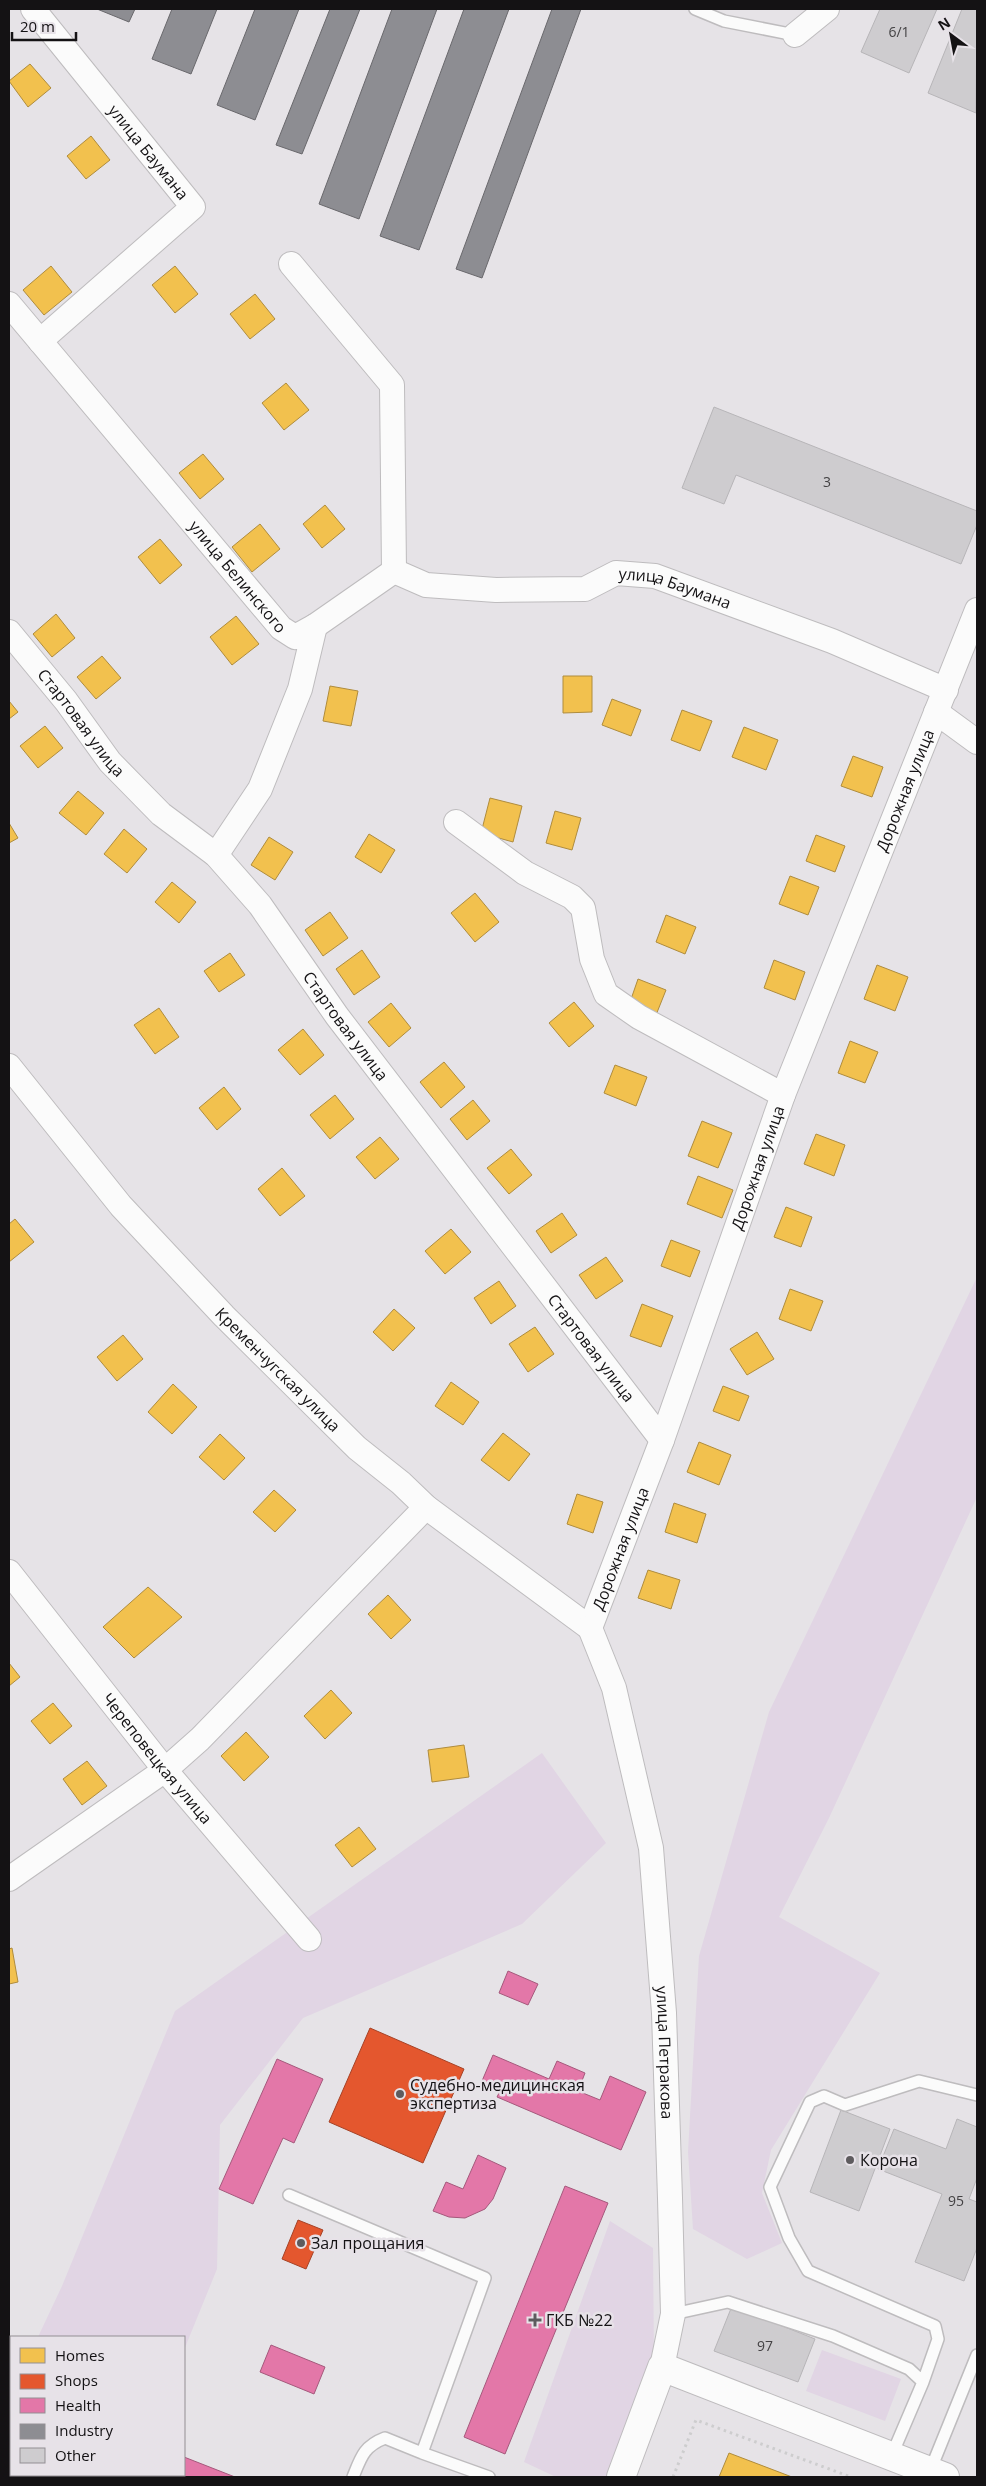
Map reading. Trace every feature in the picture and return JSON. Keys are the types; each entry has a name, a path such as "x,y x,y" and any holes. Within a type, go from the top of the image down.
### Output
{"street":[{"name":"улица Баумана","path":"33,9 193,207 40,341"},
{"path":"795,34 827,9"},
{"path":"291,264 392,385 394,572 315,626"},
{"name":"улица Белинского","path":"9,304 281,628 295,637 315,626"},
{"name":"улица Баумана","path":"394,572 426,585 496,590 585,589 616,573 655,576 832,641 946,690"},
{"name":"Дорожная улица","path":"590,1628 662,1440 783,1095 977,610"},
{"name":"улица Белинского","path":"216,855 260,788 300,689 315,626"},
{"name":"Стартовая улица","path":"9,632 66,701 110,762 161,814 216,855 260,905 337,1016 662,1440"},
{"path":"936,712 977,742"},
{"path":"456,822 525,873 572,897 583,908 592,959 606,994 639,1016 783,1095"},
{"name":"Кременчугская улица","path":"9,1066 122,1206 224,1316 357,1448 401,1483 426,1507 590,1628"},
{"path":"9,1879 165,1770 200,1739 426,1507"},
{"name":"Череповецкая улица","path":"9,1572 165,1770 309,1939"},
{"name":"улица Петракова","path":"590,1628 614,1688 651,1848 664,2013 673,2314 662,2367 621,2477"},
{"path":"662,2367 934,2475"}],"lane":[{"path":"695,9 724,21 795,34"},
{"path":"891,2457 938,2339 935,2326 808,2271 789,2238 770,2187 810,2102 824,2096 845,2105 919,2082 977,2096"},
{"path":"289,2195 484,2278 422,2453"},
{"path":"673,2314 728,2302 833,2336 909,2370 922,2382"},
{"path":"934,2475 977,2355"},
{"path":"353,2477 360,2459 371,2444 385,2438 489,2477"}],"path":[{"path":"673,2477 696,2420 851,2477"}],"shaded area":[{"path":"977,1277 977,1497 829,1818 779,1917 880,1973 771,2150 762,2193 782,2243 747,2259 693,2229 688,2152 699,1956 769,1712"},
{"path":"542,1753 606,1843 522,1924 303,2018 220,2125 217,2269 185,2348 185,2336 38,2336 62,2286 175,2011"},
{"path":"610,2221 653,2248 654,2363 607,2477 556,2477 524,2462"},
{"path":"822,2350 901,2379 885,2421 806,2391"},
{"path":"10,2398 10,2476 131,2477 9,2477"}],"building: Homes":[{"path":"30,64 51,88 28,107 9,81"},
{"path":"91,136 110,160 86,179 67,156"},
{"path":"51,266 72,292 44,315 23,290"},
{"path":"175,266 198,294 175,313 152,285"},
{"path":"255,294 275,319 250,339 230,314"},
{"path":"286,383 309,410 284,430 262,403"},
{"path":"203,454 224,479 200,499 179,473"},
{"path":"325,505 345,529 322,548 303,524"},
{"path":"260,524 280,549 252,572 232,547"},
{"path":"160,539 182,565 160,584 138,557"},
{"path":"56,614 75,638 52,657 33,634"},
{"path":"236,616 259,644 232,665 210,637"},
{"path":"102,656 121,678 96,699 77,677"},
{"path":"563,676 592,676 592,712 563,713"},
{"path":"330,686 358,691 351,726 323,721"},
{"path":"612,699 641,710 631,736 602,725"},
{"path":"9,701 18,712 9,719"},
{"path":"682,710 712,721 700,751 671,740"},
{"path":"45,726 63,748 38,768 20,746"},
{"path":"744,727 778,740 766,770 732,757"},
{"path":"853,756 883,767 872,797 841,786"},
{"path":"78,791 104,813 86,835 59,813"},
{"path":"490,798 522,806 513,842 481,833"},
{"path":"555,811 581,818 572,850 546,843"},
{"path":"9,823 18,838 9,843"},
{"path":"124,829 147,849 127,873 104,854"},
{"path":"369,834 395,850 381,873 355,857"},
{"path":"816,835 845,846 835,872 806,861"},
{"path":"269,837 293,852 275,880 251,865"},
{"path":"790,876 819,887 808,915 779,904"},
{"path":"172,882 196,902 179,923 155,902"},
{"path":"475,893 499,922 475,942 451,913"},
{"path":"330,912 348,938 323,956 305,930"},
{"path":"666,915 696,927 685,954 656,942"},
{"path":"362,950 380,977 354,995 336,969"},
{"path":"230,953 245,975 219,992 204,971"},
{"path":"774,960 805,972 795,1000 764,988"},
{"path":"877,965 908,977 895,1011 864,999"},
{"path":"638,979 666,990 656,1015 629,1005"},
{"path":"574,1002 594,1026 569,1047 549,1023"},
{"path":"391,1003 411,1028 389,1047 368,1022"},
{"path":"159,1008 179,1037 155,1054 134,1025"},
{"path":"303,1029 324,1055 300,1075 278,1050"},
{"path":"850,1041 878,1052 865,1083 838,1073"},
{"path":"444,1062 465,1087 441,1108 420,1082"},
{"path":"615,1065 647,1077 636,1106 604,1093"},
{"path":"224,1087 241,1109 217,1130 199,1108"},
{"path":"335,1095 354,1119 330,1139 310,1115"},
{"path":"473,1100 490,1121 467,1140 450,1119"},
{"path":"702,1121 732,1133 718,1168 688,1156"},
{"path":"816,1134 845,1145 834,1176 804,1164"},
{"path":"380,1137 399,1159 375,1179 356,1157"},
{"path":"511,1149 532,1175 509,1194 487,1168"},
{"path":"282,1168 305,1196 280,1216 258,1189"},
{"path":"698,1176 733,1190 722,1218 687,1204"},
{"path":"786,1207 812,1217 801,1247 774,1237"},
{"path":"562,1213 577,1235 551,1253 536,1231"},
{"path":"15,1219 34,1242 9,1262 9,1224"},
{"path":"451,1229 471,1252 445,1274 425,1251"},
{"path":"671,1240 700,1251 690,1277 661,1266"},
{"path":"606,1257 623,1281 596,1299 579,1275"},
{"path":"499,1281 516,1306 491,1324 474,1298"},
{"path":"790,1289 823,1301 811,1331 779,1319"},
{"path":"642,1304 673,1316 661,1347 630,1336"},
{"path":"394,1309 415,1328 393,1351 373,1332"},
{"path":"535,1327 554,1354 528,1372 509,1344"},
{"path":"757,1332 774,1359 747,1375 730,1349"},
{"path":"123,1335 143,1359 117,1381 97,1357"},
{"path":"451,1382 479,1402 463,1425 435,1406"},
{"path":"173,1384 197,1407 172,1434 148,1412"},
{"path":"723,1386 749,1396 739,1421 713,1411"},
{"path":"503,1433 530,1454 509,1481 481,1460"},
{"path":"220,1434 245,1458 224,1480 199,1457"},
{"path":"699,1442 731,1455 719,1485 687,1472"},
{"path":"274,1490 296,1510 275,1532 253,1512"},
{"path":"577,1494 603,1502 593,1533 567,1524"},
{"path":"674,1503 706,1514 697,1543 665,1532"},
{"path":"648,1570 680,1580 671,1609 638,1598"},
{"path":"148,1587 182,1617 134,1658 103,1627"},
{"path":"388,1595 411,1620 391,1639 368,1614"},
{"path":"9,1663 20,1677 9,1686"},
{"path":"331,1690 352,1713 325,1739 304,1716"},
{"path":"53,1703 72,1726 50,1744 31,1721"},
{"path":"246,1732 269,1757 244,1781 221,1756"},
{"path":"464,1745 469,1777 432,1782 428,1750"},
{"path":"87,1761 107,1786 82,1805 63,1779"},
{"path":"359,1827 376,1849 352,1867 335,1845"},
{"path":"12,1948 18,1982 9,1984 9,1949"},
{"path":"729,2453 792,2477 719,2477"}],"building: Shops":[{"path":"370,2028 464,2069 423,2163 329,2122"},
{"path":"298,2220 323,2230 306,2269 282,2259"}],"building: Health":[{"path":"508,1971 538,1984 528,2005 499,1993"},
{"path":"493,2055 549,2079 557,2061 585,2073 578,2091 600,2100 610,2076 646,2092 621,2150 497,2097 501,2089 482,2081"},
{"path":"277,2059 323,2079 294,2143 283,2138 253,2204 219,2189"},
{"path":"478,2155 506,2168 493,2199 485,2209 465,2218 449,2217 433,2211 446,2182 463,2189"},
{"name":"ГКБ №22","path":"565,2186 608,2203 505,2454 464,2437"},
{"path":"271,2345 325,2367 314,2394 260,2372"},
{"path":"185,2457 235,2477 166,2477 185,2476"}],"building: Industry":[{"path":"97,9 135,9 129,22"},
{"path":"172,9 217,9 191,74 152,59"},
{"path":"255,9 299,9 255,120 217,105"},
{"path":"330,9 360,9 302,154 276,145"},
{"path":"392,9 437,9 359,219 319,204"},
{"path":"464,9 509,9 419,250 380,236"},
{"path":"552,9 581,9 482,278 456,269"}],"building: Other":[{"path":"880,9 937,9 909,73 861,52"},
{"path":"962,9 977,9 976,113 928,93"},
{"path":"714,407 977,511 977,525 961,564 736,475 724,504 682,488"},
{"name":"Корона","path":"841,2110 890,2129 859,2211 810,2192"},
{"path":"957,2119 977,2127 977,2178 969,2199 977,2202 977,2248 964,2281 915,2262 942,2194 878,2169 894,2129 946,2149"},
{"path":"732,2306 815,2339 798,2382 714,2351"}],"place":[{"name":"Судебно-медицинская экспертиза","path":"400,2094"},
{"name":"Корона","path":"850,2160"},
{"name":"Зал прощания","path":"301,2243"},
{"name":"ГКБ №22","path":"535,2320"}]}
